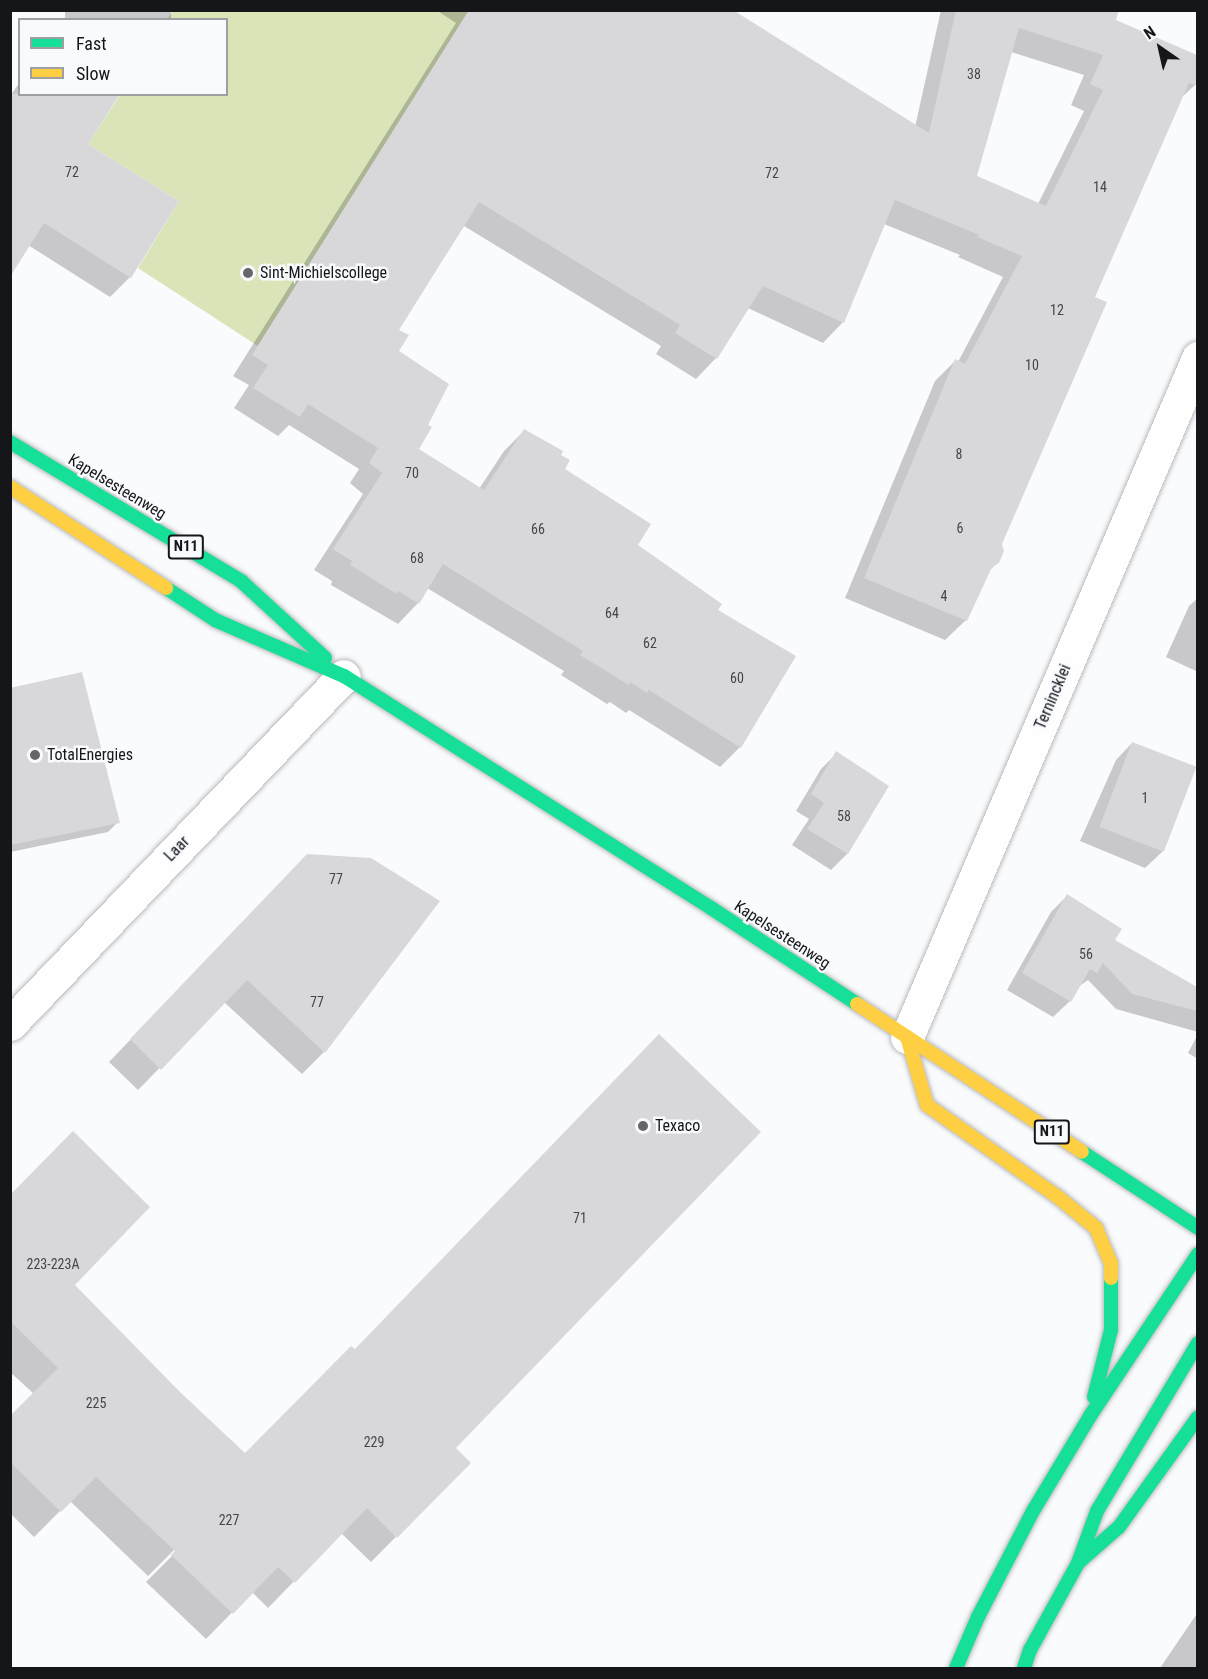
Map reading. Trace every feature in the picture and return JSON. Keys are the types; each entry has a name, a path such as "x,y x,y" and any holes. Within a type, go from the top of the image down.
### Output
{"main road":[{"name":"Kapelsesteenweg","path":"10,441 241,581 344,676"},
{"name":"Kapelsesteenweg","path":"10,487 215,620 344,676 683,890 1197,1228"},
{"path":"907,1037 927,1105 1058,1197 1096,1228 1112,1263 1111,1330 1090,1416"},
{"path":"956,1668 978,1617 1033,1511 1090,1416 1197,1254"},
{"path":"1024,1668 1030,1650 1078,1563 1097,1511 1197,1343"},
{"path":"1078,1563 1119,1527 1197,1417"}],"street":[{"name":"Ternincklei","path":"907,1037 1197,358"},
{"name":"Laar","path":"10,1024 344,676"}],"green space":[{"path":"173,11 469,11 258,346 138,268 179,201 88,144 119,96 228,96 228,18 168,18"}],"building":[{"path":"469,10 733,10 929,133 956,10 1119,10 1116,20 1197,55 1196,85 1189,83 1095,297 1107,302 1002,544 1004,551 999,563 992,567 967,621 864,578 955,359 965,364 1022,256 977,237 979,235 895,200 844,323 763,286 717,359 675,333 680,325 479,202 399,330 409,335 399,351 449,384 428,425 432,427 419,449 484,490 524,429 563,451 561,455 570,460 565,469 651,524 638,545 722,604 718,610 796,656 741,748 649,690 647,693 630,682 629,685 580,655 583,651 443,564 419,604 398,591 397,594 350,565 352,561 333,549 382,473 369,463 378,448 308,404 300,417 253,388 268,365 252,355","holes":["1019,28 1103,55 1090,84 1103,90 1046,206 977,176"]},
{"path":"10,94 18,94 18,96 119,96 88,144 179,201 131,278 44,223 10,277"},
{"path":"82,672 120,823 10,845 10,688"},
{"path":"1132,742 1196,767 1164,852 1099,827"},
{"path":"836,751 889,786 848,854 807,829 824,803 811,794"},
{"path":"307,854 371,858 440,901 325,1053 247,980 161,1070 130,1039"},
{"path":"1067,894 1122,929 1115,940 1197,987 1197,1011 1132,994 1103,963 1097,973 1090,969 1071,1002 1022,973"},
{"path":"659,1034 761,1132 456,1448 471,1463 397,1538 367,1508 295,1583 278,1567 233,1614 171,1555 175,1551 96,1477 61,1512 10,1462 10,1416 58,1368 10,1321 10,1195 73,1131 150,1207 75,1285 180,1392 245,1453 351,1346 355,1349"}],"traffic: fast":[{"path":"10,442 241,581 325,658"},
{"path":"166,588 215,620 344,676 711,908 857,1004"},
{"path":"1082,1152 1198,1228"},
{"path":"956,1668 978,1617 1033,1511 1090,1416 1198,1254"},
{"path":"1094,1397 1111,1330 1111,1278"},
{"path":"1024,1668 1030,1650 1078,1563 1097,1511 1198,1343"},
{"path":"1079,1562 1119,1527 1198,1417"}],"traffic: slow":[{"path":"10,487 166,588"},
{"path":"857,1004 1082,1152"},
{"path":"907,1037 927,1105 1058,1197 1096,1228 1111,1263 1111,1278"}],"place":[{"name":"Sint-Michielscollege","path":"248,273"},
{"name":"TotalEnergies","path":"35,755"},
{"name":"Texaco","path":"643,1126"}]}
